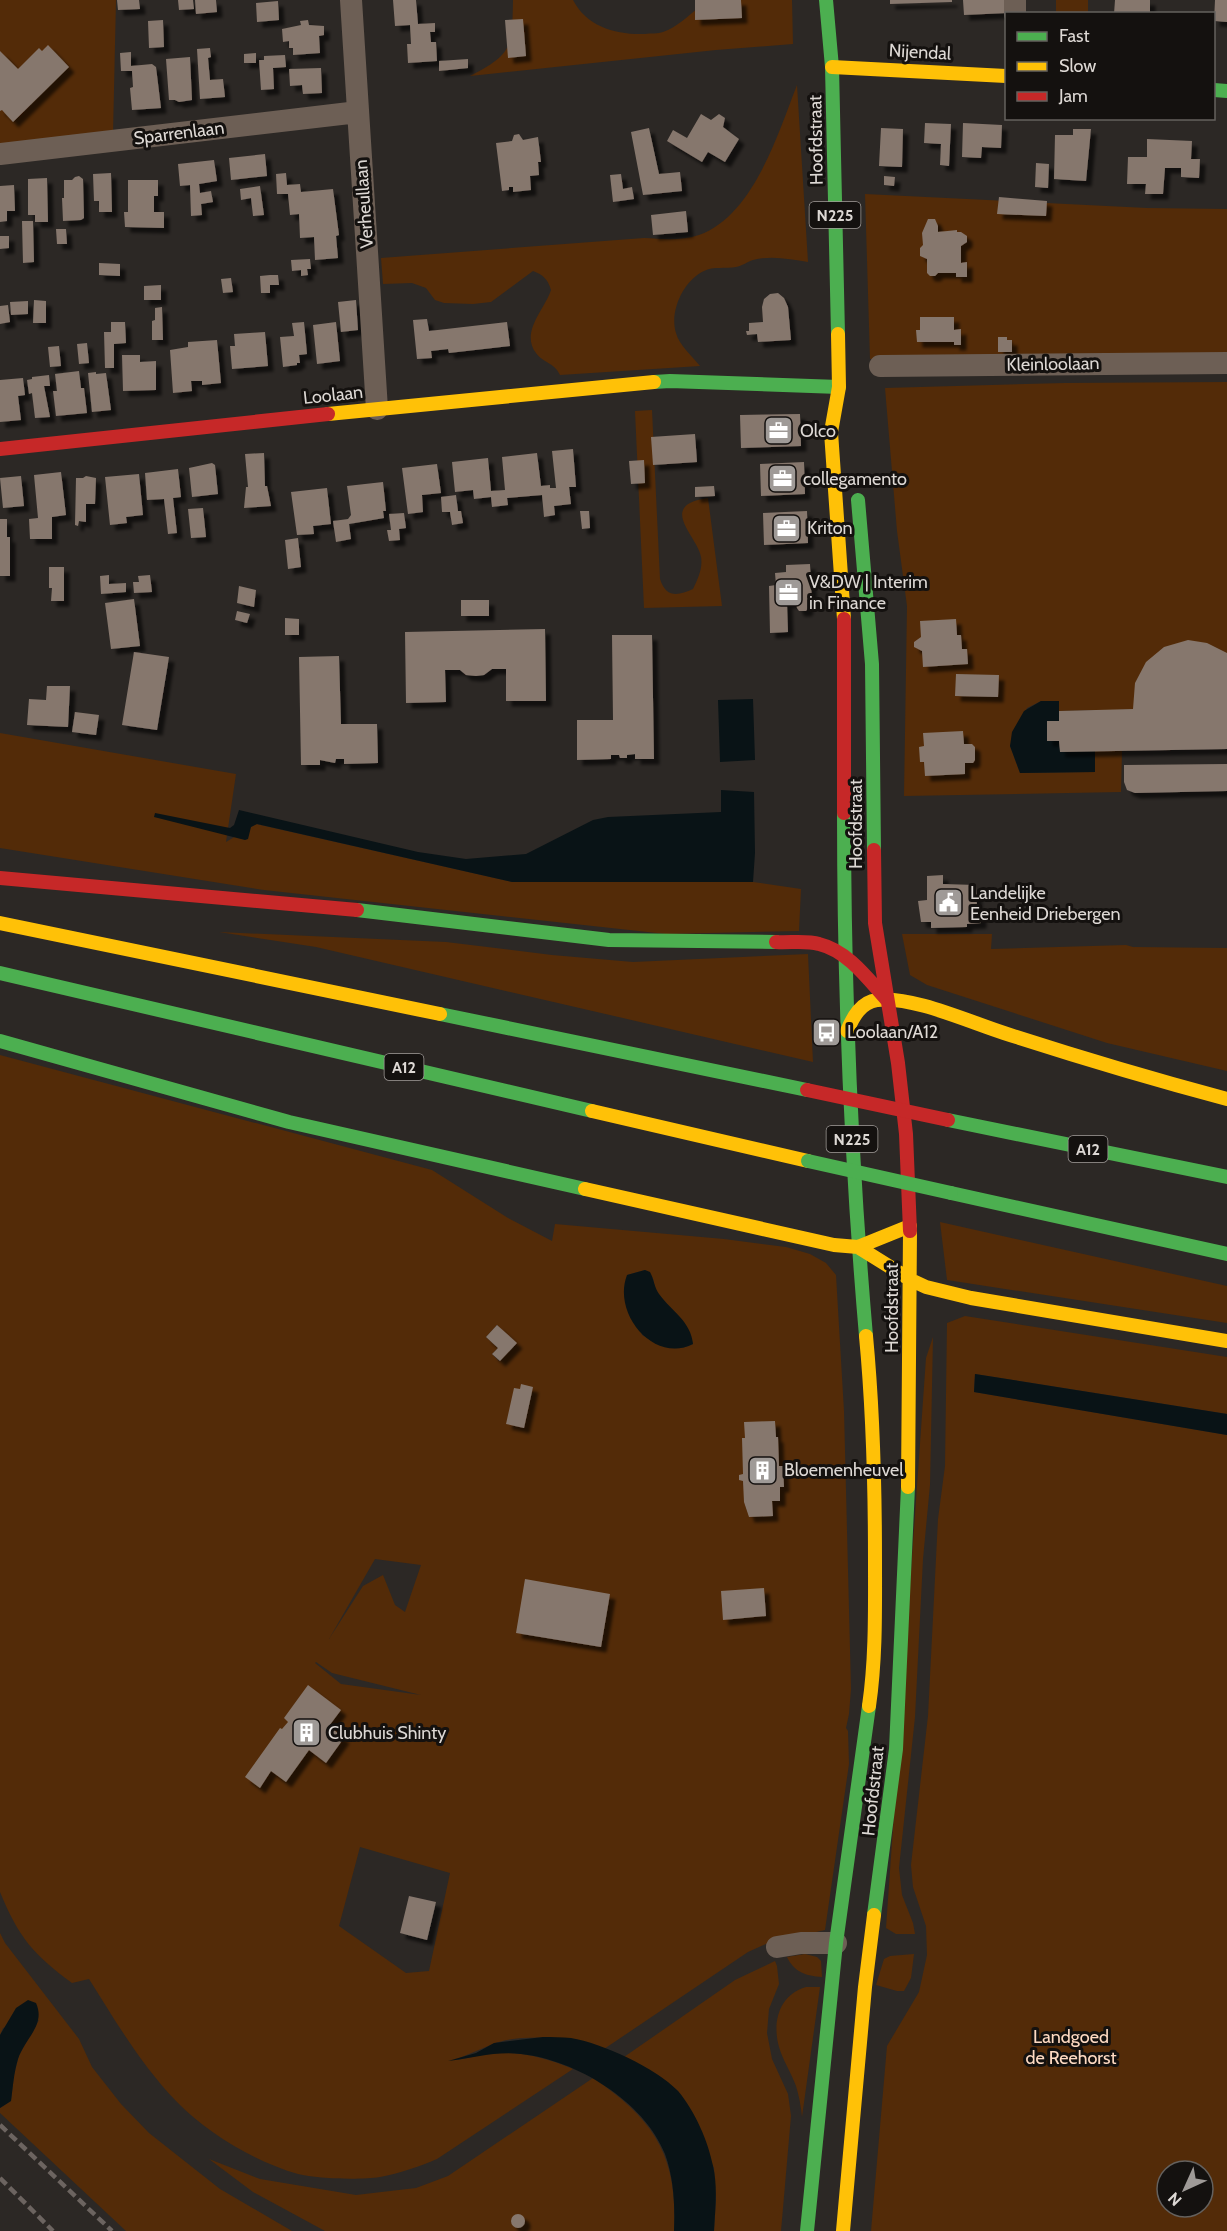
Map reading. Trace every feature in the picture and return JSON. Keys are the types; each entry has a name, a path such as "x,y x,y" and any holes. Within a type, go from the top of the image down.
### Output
{"main road":[{"name":"Hoofdstraat","path":"807,2231 836,1943 872,1684 875,1635 872,1388 858,1246 847,1031 844,618 831,432 839,387 832,67 826,0"},
{"name":"Nijendal","path":"832,67 1005,76"},
{"path":"822,363 838,364"},
{"name":"Loolaan","path":"0,449 670,381 726,369"},
{"name":"Loolaan","path":"670,381 839,387"},
{"name":"Hoofdstraat","path":"839,387 845,399 849,417"},
{"name":"Hoofdstraat","path":"843,2231 866,1976 896,1749 907,1537 910,1418 911,1280 905,1125 898,1063 875,922 875,731 872,643 856,485"},
{"path":"0,878 331,907 609,940 817,943 830,947 845,957 887,1000"},
{"name":"A12","path":"0,923 1227,1178"},
{"path":"817,943 845,933"},
{"name":"A12","path":"0,974 808,1161 1227,1254"},
{"path":"847,1031 860,1008 878,1000 887,1000 944,1014 1227,1100"},
{"path":"0,1041 289,1122 834,1245 858,1246 910,1226"},
{"path":"858,1246 926,1287 971,1298 1227,1341"}],"street":[{"name":"Verheullaan","path":"351,0 377,409"},
{"name":"Sparrenlaan","path":"0,154 358,112"},
{"name":"Kleinloolaan","path":"880,366 1227,363"},
{"path":"777,1947 801,1943 836,1943"}],"green space":[{"path":"0,0 116,0 113,134 0,145"},
{"path":"513,0 573,0 586,17 603,28 623,33 645,34 661,33 677,25 698,8 698,0 792,0 793,44 470,76 495,61 507,47 512,29"},
{"path":"1056,0 1088,0 1088,12 1056,12"},
{"path":"797,85 808,262 780,258 753,260 736,267 708,269 690,281 680,297 674,324 680,342 700,366 560,375 555,367 536,353 532,345 532,329 551,290 545,278 533,271 491,302 473,304 444,303 435,300 426,288 412,283 383,284 381,258 644,238 678,239 699,235 718,225 749,192 772,149"},
{"path":"865,194 1147,208 1227,209 1227,363 870,359"},
{"path":"1227,382 1227,708 1059,711 1041,701 1027,708 1010,746 1020,773 1094,772 1095,751 1122,751 1121,792 904,796 907,606 897,531 885,388 1065,383"},
{"path":"652,410 660,579 666,590 673,594 693,589 701,569 701,557 684,523 682,514 685,507 693,502 708,498 722,606 644,608 635,411"},
{"path":"0,733 236,774 226,842 256,824 512,882 753,882 801,889 799,931 666,934 264,890 0,848"},
{"path":"219,932 446,942 633,962 808,954 813,1062 316,947"},
{"path":"902,934 992,934 991,949 1126,945 1227,948 1227,1071 1107,1043 927,985 910,975"},
{"path":"0,1055 432,1170 508,1218 552,1241 555,1224 724,1239 786,1247 810,1254 826,1263 836,1275 844,1411 851,1689 846,1728 849,1764 825,1930 768,1943 748,1952 604,2049 564,2039 518,2038 493,2044 454,2060 490,2053 512,2053 543,2059 573,2069 437,2159 409,2170 380,2177 316,2177 282,2169 249,2154 218,2136 189,2114 141,2059 89,1979 72,1983 28,1944 14,1922 0,1892","holes":["645,1270 649,1273 658,1293 687,1328 693,1344 679,1348 667,1347 642,1335 627,1275","497,1325 516,1344 499,1361 492,1354 498,1348 486,1337","375,1559 421,1565 405,1612 395,1605 383,1575 363,1586 329,1639","315,1663 332,1673 421,1695 341,1684","360,1847 450,1873 429,1971 406,1973 339,1926"]},
{"path":"940,1222 1227,1286 1227,1323 947,1280"},
{"name":"Landgoed de Reehorst","path":"965,1316 1227,1357 1227,1414 975,1374 974,1392 1227,1435 1227,2231 871,2231 887,2046 919,1992 927,1955 926,1926 913,1887 911,1865 928,1716 938,1519 945,1466 947,1323"},
{"path":"933,1337 930,1485 923,1559 915,1717 899,1868 902,1895 915,1934 896,1934 886,1928 926,1358"},
{"path":"0,1933 5,1943 79,2039 92,2067 121,2104 149,2133 220,2189 292,2231 126,2231 0,2113 0,2108 11,2101 19,2055 39,2020 3,2028 0,2035"},
{"path":"805,1954 817,1957 821,1961 822,1977 801,1972 787,1957"},
{"path":"914,1954 911,1978 904,1991 876,1985 884,1959 890,1956"},
{"path":"775,1961 779,1984 769,2009 767,2033 772,2059 788,2094 791,2116 781,2231 714,2231 716,2200 714,2168 678,2091 658,2075 624,2057 735,1980"},
{"path":"806,1987 820,1987 802,2117 796,2086 781,2052 776,2028 780,2011 789,1996"},
{"path":"593,2078 632,2109 658,2142 672,2181 674,2231 325,2231 253,2192 209,2159 260,2179 356,2195 416,2188 448,2176"}],"shaded area":[{"path":"753,699 755,760 720,762 718,700"},
{"path":"1041,701 1059,701 1059,721 1047,722 1047,741 1059,741 1060,752 1095,751 1095,772 1020,773 1010,746 1012,732 1024,711"},
{"path":"721,790 754,792 753,882 512,882 257,824 251,827 248,839 245,840 154,817 155,813 230,828 234,825 239,810 418,852 466,859 526,854 593,820 608,817 721,812"},
{"path":"645,1270 650,1272 659,1294 689,1329 693,1344 678,1348 664,1347 651,1341 640,1332 631,1319 624,1290 627,1275"},
{"path":"975,1374 1227,1414 1227,1435 974,1392"},
{"path":"28,2000 36,2003 37,2025 18,2059 11,2101 0,2108 0,2035 16,2008"},
{"path":"543,2037 571,2038 613,2051 643,2065 678,2091 695,2117 711,2156 716,2190 714,2231 674,2231 673,2192 665,2154 655,2135 641,2117 606,2086 564,2065 521,2054 494,2054 448,2061 476,2053 494,2043"}],"building":[{"path":"117,0 139,0 140,9 118,10"},
{"path":"178,0 193,0 194,9 179,10"},
{"path":"195,0 216,0 217,12 196,14"},
{"path":"393,0 416,0 418,24 435,23 435,32 430,32 431,42 436,42 437,61 408,63 407,44 411,44 410,25 395,26"},
{"path":"695,0 741,0 742,18 695,20"},
{"path":"890,0 952,0 952,2 890,4"},
{"path":"963,0 1007,0 1007,12 1005,13 964,15"},
{"path":"1115,0 1150,0 1150,12 1114,12"},
{"path":"1215,0 1227,0 1227,22 1215,21"},
{"path":"278,1 279,20 257,22 256,3"},
{"path":"523,19 526,56 508,58 505,20"},
{"path":"163,20 164,47 149,48 148,21"},
{"path":"308,20 309,25 324,26 324,35 319,36 320,53 293,55 293,48 289,48 289,41 283,42 282,29 301,25 300,21"},
{"path":"48,45 69,67 13,122 2,110 0,111 0,51 18,69 39,48 42,51"},
{"path":"210,48 211,57 208,58 210,80 223,79 225,97 200,99 197,49"},
{"path":"131,52 131,66 152,64 156,67 161,108 132,110 130,88 133,87 132,71 121,71 120,53"},
{"path":"256,53 256,63 244,63 244,54"},
{"path":"285,55 286,67 273,68 274,89 261,90 259,60 264,60 264,56"},
{"path":"190,57 192,100 179,102 169,100 166,59"},
{"path":"468,59 468,68 439,71 439,61"},
{"path":"321,68 322,93 303,94 302,85 290,86 289,69"},
{"path":"701,114 711,120 719,114 725,118 723,127 739,139 725,162 708,152 702,162 667,141 673,130 687,138"},
{"path":"925,123 951,124 949,166 940,165 941,144 924,143"},
{"path":"963,123 1002,125 1001,148 982,147 981,158 962,157"},
{"path":"649,128 659,174 680,172 682,191 643,195 631,132"},
{"path":"881,128 903,129 902,167 879,166"},
{"path":"1073,129 1091,129 1086,181 1054,179 1055,135 1073,135"},
{"path":"519,134 523,140 538,137 541,162 538,162 539,175 530,176 531,190 513,192 513,187 509,187 509,190 502,191 496,143 512,141 514,135"},
{"path":"1147,139 1192,141 1191,159 1200,159 1199,178 1181,177 1181,168 1165,168 1163,194 1145,194 1146,184 1127,184 1128,157 1147,157"},
{"path":"265,154 267,176 231,180 229,158"},
{"path":"214,160 217,181 199,184 200,193 211,191 213,202 201,204 202,215 191,216 190,185 180,186 178,164"},
{"path":"1036,163 1049,164 1048,188 1035,187"},
{"path":"111,173 112,212 99,212 99,201 94,201 93,174"},
{"path":"286,173 287,185 300,184 301,192 333,189 339,235 336,236 338,258 315,260 314,237 300,238 299,214 290,215 288,194 277,194 276,174"},
{"path":"621,174 623,189 632,187 634,199 613,202 610,175"},
{"path":"79,176 83,179 84,218 63,221 64,180 72,180"},
{"path":"884,176 895,177 894,186 884,185"},
{"path":"47,178 48,222 35,222 35,215 28,215 28,179"},
{"path":"128,180 158,180 158,196 154,196 154,212 164,212 164,228 125,227 124,212 128,212"},
{"path":"14,185 15,211 7,211 7,221 0,222 0,186"},
{"path":"260,186 264,215 253,216 251,198 241,200 240,189"},
{"path":"999,197 1047,201 1046,216 997,214"},
{"path":"686,211 688,232 653,235 651,215"},
{"path":"928,219 935,219 938,232 957,230 967,236 967,242 961,246 961,263 967,262 967,277 956,277 956,273 938,273 930,276 927,273 927,259 920,256 920,248 923,245 922,233"},
{"path":"22,221 33,221 34,262 23,263"},
{"path":"56,229 66,229 67,244 57,244"},
{"path":"0,236 9,236 9,248 0,249"},
{"path":"310,259 311,269 307,269 308,275 301,276 301,270 292,271 291,260"},
{"path":"99,263 120,264 120,276 99,275"},
{"path":"278,275 279,285 270,285 270,293 261,293 260,276"},
{"path":"231,278 233,292 223,293 221,279"},
{"path":"161,285 161,300 144,300 144,286"},
{"path":"778,293 784,298 788,307 791,340 758,342 757,334 747,335 749,323 763,322 764,299 770,294"},
{"path":"34,300 46,301 46,323 33,323"},
{"path":"356,300 358,330 341,332 338,302"},
{"path":"28,301 28,314 11,315 10,302"},
{"path":"8,305 10,322 0,324 0,306"},
{"path":"162,307 163,340 152,340 155,308"},
{"path":"920,317 954,317 954,330 961,329 961,345 954,345 954,342 917,342 916,330 920,330"},
{"path":"427,319 429,331 507,322 510,346 449,353 448,349 431,351 432,358 417,359 413,320"},
{"path":"111,322 125,322 126,343 114,344 114,368 105,368 104,332 111,332"},
{"path":"304,322 307,354 299,355 300,363 297,365 283,367 280,337 294,336 292,323"},
{"path":"336,322 340,361 317,364 313,325"},
{"path":"265,332 268,366 232,369 230,346 235,346 234,334"},
{"path":"998,337 1007,337 1007,340 1012,340 1012,352 998,352"},
{"path":"217,340 221,383 202,385 202,381 191,381 192,391 173,393 170,350 188,347 188,342"},
{"path":"87,343 89,363 79,364 77,344"},
{"path":"59,346 61,366 50,367 48,347"},
{"path":"122,355 140,355 140,362 156,361 156,390 123,391"},
{"path":"79,371 87,413 56,416 53,391 57,391 55,374"},
{"path":"96,372 96,374 106,373 111,410 92,412 88,373"},
{"path":"49,375 50,386 44,386 50,417 35,418 32,393 29,394 27,380 32,377"},
{"path":"23,378 25,395 18,396 21,420 0,422 0,380"},
{"path":"800,414 801,446 741,448 740,415"},
{"path":"695,434 697,462 653,465 651,437"},
{"path":"573,449 576,487 569,487 571,504 554,506 555,515 544,517 542,495 507,498 508,505 492,507 491,497 474,499 473,490 455,492 452,462 488,458 491,491 505,490 502,457 537,453 541,486 550,485 550,488 556,488 552,451"},
{"path":"264,453 265,486 267,486 271,506 244,508 246,487 248,487 245,454"},
{"path":"644,460 645,483 631,484 629,461"},
{"path":"804,462 805,494 761,496 760,464"},
{"path":"212,463 215,465 218,494 192,497 189,468"},
{"path":"437,464 441,493 422,495 423,512 408,514 402,468"},
{"path":"178,469 181,497 173,498 177,533 168,534 164,499 147,500 145,473"},
{"path":"61,472 66,515 52,517 52,539 30,539 29,519 38,518 34,475"},
{"path":"139,474 143,515 126,517 127,523 110,525 105,477"},
{"path":"21,476 24,506 3,508 0,478"},
{"path":"86,476 96,478 95,504 86,504 86,522 79,521 78,526 75,525 76,478"},
{"path":"383,482 386,511 383,511 384,518 349,524 351,539 336,542 333,521 348,519 351,515 347,486"},
{"path":"714,486 715,496 695,497 695,487"},
{"path":"327,488 331,524 313,526 314,534 297,535 291,492"},
{"path":"456,495 458,511 461,511 463,523 452,525 450,512 442,512 441,497"},
{"path":"203,508 206,537 191,538 188,509"},
{"path":"580,511 589,511 590,528 582,529"},
{"path":"807,511 808,543 764,545 763,513"},
{"path":"404,513 406,528 399,529 400,540 389,541 387,530 391,530 389,514"},
{"path":"0,519 7,519 7,537 10,537 10,576 0,576"},
{"path":"298,538 301,567 288,569 285,540"},
{"path":"810,564 812,602 808,602 806,611 799,611 796,603 787,603 788,632 770,633 769,586 776,585 775,573 786,572 786,565"},
{"path":"49,567 64,567 64,601 51,601"},
{"path":"109,575 109,584 126,583 126,592 101,594 100,576"},
{"path":"150,575 152,592 134,593 133,582 139,582 138,576"},
{"path":"239,586 256,590 254,607 237,603"},
{"path":"134,599 140,646 111,649 105,603"},
{"path":"461,600 489,600 489,616 461,616"},
{"path":"237,611 250,614 247,623 235,620"},
{"path":"285,618 299,619 299,635 285,635"},
{"path":"956,619 957,635 961,635 962,649 967,649 968,664 923,667 922,651 914,647 914,642 921,637 920,621"},
{"path":"545,629 546,701 506,701 506,669 492,669 484,675 476,676 466,675 460,670 445,670 446,702 406,703 405,632"},
{"path":"612,635 652,635 654,759 635,759 635,754 627,755 627,758 611,755 611,759 577,760 577,720 613,720"},
{"path":"1188,640 1207,643 1227,653 1227,749 1060,752 1059,741 1047,741 1047,721 1059,721 1059,711 1133,709 1135,683 1146,662 1164,647"},
{"path":"134,652 169,657 157,730 122,725"},
{"path":"339,656 341,724 377,724 378,763 344,764 344,759 336,759 335,763 320,760 320,765 301,765 299,657"},
{"path":"956,674 999,675 998,697 955,696"},
{"path":"47,686 70,686 68,727 27,725 29,699 46,700"},
{"path":"75,712 99,715 96,735 72,732"},
{"path":"963,731 964,744 972,744 975,747 975,760 973,763 965,763 965,774 925,776 924,762 920,762 919,747 924,746 923,733"},
{"path":"1227,764 1227,791 1135,793 1127,790 1124,782 1124,765"},
{"path":"943,875 943,884 976,885 977,907 981,907 981,923 967,924 967,927 931,928 931,922 921,922 918,901 927,900 927,876"},
{"path":"497,1325 517,1343 500,1361 492,1354 498,1348 486,1337"},
{"path":"521,1384 533,1387 524,1428 506,1424 514,1388 520,1389"},
{"name":"Bloemenheuvel","path":"775,1421 779,1466 783,1466 784,1487 780,1487 780,1501 772,1501 773,1516 749,1517 744,1502 743,1481 739,1480 739,1475 743,1474 744,1422"},
{"path":"525,1579 610,1594 601,1647 516,1633"},
{"path":"764,1588 766,1616 723,1620 721,1591"},
{"name":"Clubhuis Shinty","path":"308,1685 341,1710 329,1726 344,1738 326,1763 309,1750 286,1782 271,1771 260,1788 245,1777 280,1728 282,1729 288,1722 284,1718"},
{"path":"409,1896 436,1902 427,1940 400,1933"},
{"path":"518,2214 523,2216 525,2221 523,2226 518,2228 513,2226 511,2221 513,2216"}],"railway":[{"path":"0,2125 112,2231"},
{"path":"0,2178 53,2231"}],"traffic: fast":[{"path":"826,0 832,67 838,334"},
{"path":"1215,90 1227,91"},
{"path":"654,382 839,387"},
{"path":"858,500 872,664 874,850"},
{"path":"844,813 849,1075 866,1336"},
{"path":"357,910 609,940 776,942"},
{"path":"0,973 592,1111"},
{"path":"440,1014 807,1090"},
{"path":"0,1041 289,1122 585,1189"},
{"path":"948,1120 1227,1177"},
{"path":"808,1161 951,1193"},
{"path":"951,1193 1227,1254"},
{"path":"874,1915 896,1749 908,1487"},
{"path":"807,2231 836,1943 869,1706"}],"traffic: slow":[{"path":"832,67 1005,76"},
{"path":"838,334 839,387 831,432 844,619"},
{"path":"328,414 654,382"},
{"path":"0,923 440,1014"},
{"path":"847,1031 862,1007 871,1001 906,1002 941,1011 1087,1059 1227,1099"},
{"path":"592,1111 808,1161"},
{"path":"585,1189 834,1245 858,1247 910,1226"},
{"path":"908,1487 910,1231"},
{"path":"858,1247 926,1287 971,1298 1227,1341"},
{"path":"866,1336 872,1420 875,1532 875,1633 869,1706"},
{"path":"843,2231 865,1987 874,1915"}],"traffic: jam":[{"path":"0,449 328,414"},
{"path":"844,619 844,813"},
{"path":"874,850 875,923 898,1063 906,1134 910,1231"},
{"path":"0,878 357,910"},
{"path":"776,942 809,942 839,953 857,967 887,1000"},
{"path":"807,1090 948,1120"}],"place":[{"name":"Olco","path":"779,431"},
{"name":"collegamento","path":"782,479"},
{"name":"Kriton","path":"786,528"},
{"name":"V&DW | Interim in Finance","path":"788,592"},
{"name":"Landelijke Eenheid Driebergen","path":"949,903"},
{"name":"Loolaan/A12","path":"826,1032"},
{"name":"Bloemenheuvel","path":"763,1470"},
{"name":"Clubhuis Shinty","path":"307,1733"}]}
